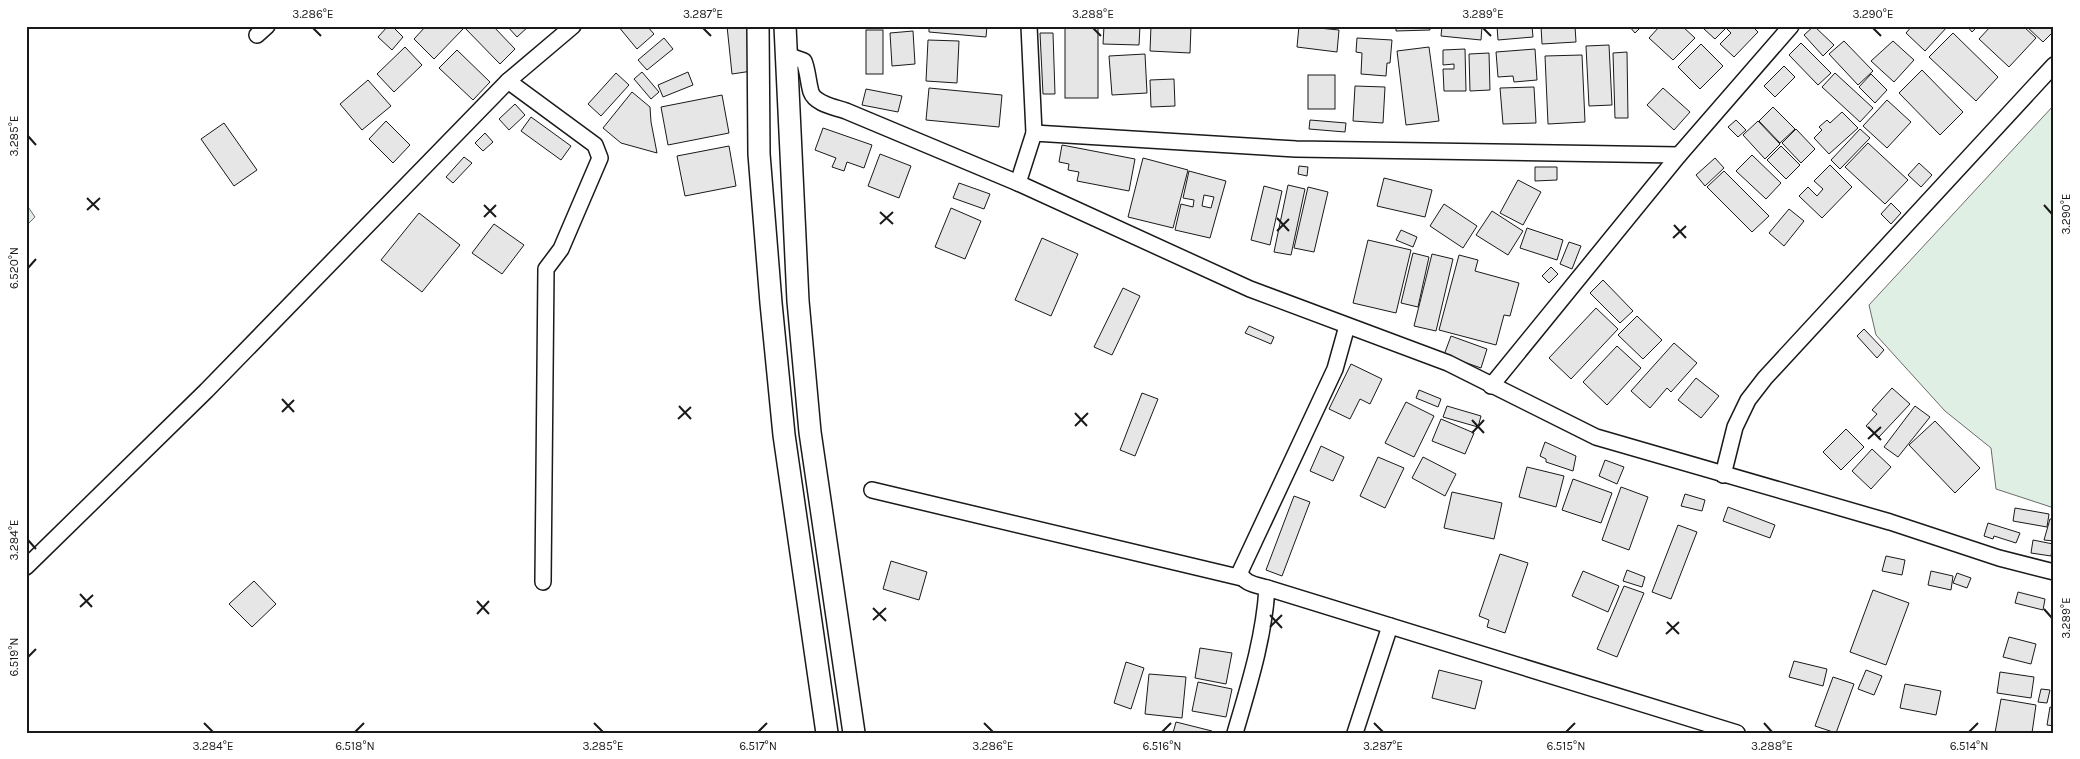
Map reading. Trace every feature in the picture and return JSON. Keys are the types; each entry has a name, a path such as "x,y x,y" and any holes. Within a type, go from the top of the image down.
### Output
{"main road":[{"path":"758,26 759,154 784,435 827,733"},
{"path":"785,26 798,301 810,432 854,733"}],"street":[{"path":"26,567 206,391 508,81 572,26"},
{"path":"1018,183 1034,134 1029,26"},
{"path":"1491,386 1679,155 1791,26"},
{"path":"787,55 804,61 808,70 812,94 821,102 1018,183 1250,289 1448,364 1596,437 1890,522 1999,558 2054,572"},
{"path":"1723,475 1734,427 1748,400 1759,386 2054,65"},
{"path":"508,81 595,144 600,158 561,249 546,269 543,582"},
{"path":"1034,134 1296,149 1679,155"},
{"path":"1242,578 1240,572 1335,369 1347,326"},
{"path":"872,490 1242,578 1267,588 1736,733"},
{"path":"1235,733 1257,656 1265,615 1267,588"},
{"path":"1355,733 1390,626"}],"green space":[{"path":"2054,105 2054,508 1996,489 1991,448 1945,411 1876,335 1869,305"},
{"path":"26,204 35,217 26,226"}],"building":[{"path":"388,26 392,26 403,37 392,50 378,37"},
{"path":"426,26 460,26 463,29 434,59 414,39"},
{"path":"463,26 493,26 515,49 500,64"},
{"path":"507,26 529,26 517,37"},
{"path":"618,26 647,26 654,34 637,49"},
{"path":"727,26 747,26 752,71 732,74"},
{"path":"929,26 987,26 986,37 929,32"},
{"path":"1065,26 1098,26 1098,98 1065,98"},
{"path":"1104,26 1140,26 1139,45 1103,44"},
{"path":"1151,26 1191,26 1190,53 1150,51"},
{"path":"1299,26 1339,30 1337,52 1297,47"},
{"path":"1396,26 1430,26 1430,30 1396,31"},
{"path":"1442,26 1482,26 1481,40 1441,36"},
{"path":"1497,26 1532,26 1533,37 1498,40"},
{"path":"1541,26 1575,26 1576,42 1542,44"},
{"path":"1629,26 1642,26 1635,33"},
{"path":"1660,26 1682,26 1695,38 1673,60 1649,38"},
{"path":"1707,26 1752,26 1758,32 1734,57 1720,44 1731,33 1726,28 1715,39 1704,29"},
{"path":"1814,26 1834,45 1823,56 1804,35"},
{"path":"1912,26 1948,26 1925,51 1906,33"},
{"path":"1967,26 1978,26 1972,32"},
{"path":"1991,26 2023,26 2036,38 2009,67 1979,39"},
{"path":"2026,26 2054,26 2054,31 2043,42"},
{"path":"866,30 883,30 883,74 866,74"},
{"path":"913,31 915,64 892,66 890,33"},
{"path":"1040,33 1053,33 1055,94 1043,94"},
{"path":"1953,33 1998,77 1976,101 1929,57"},
{"path":"664,38 673,49 647,70 638,60"},
{"path":"1357,38 1392,40 1390,63 1387,63 1386,76 1361,74 1362,53 1356,52"},
{"path":"928,40 959,41 957,83 926,81"},
{"path":"1844,41 1873,71 1858,85 1829,54"},
{"path":"1893,41 1914,60 1894,82 1871,61"},
{"path":"1801,43 1831,73 1818,85 1789,55"},
{"path":"1701,44 1723,66 1700,89 1678,67"},
{"path":"1609,45 1612,105 1589,106 1586,46"},
{"path":"405,47 422,65 394,92 377,74"},
{"path":"1429,47 1439,121 1406,125 1397,51"},
{"path":"1465,49 1466,91 1444,91 1443,69 1454,69 1454,64 1443,65 1443,50"},
{"path":"1535,49 1537,80 1514,82 1513,76 1498,77 1496,52"},
{"path":"457,50 490,82 473,100 439,68"},
{"path":"1627,52 1628,118 1615,118 1613,53"},
{"path":"1489,53 1490,90 1470,91 1469,54"},
{"path":"1145,54 1147,93 1112,95 1109,56"},
{"path":"1582,55 1585,122 1548,124 1545,56"},
{"path":"1784,66 1795,77 1775,97 1764,86"},
{"path":"1922,70 1963,112 1940,135 1899,93"},
{"path":"642,72 659,92 651,99 634,79"},
{"path":"688,72 693,85 663,97 658,85"},
{"path":"616,73 629,85 601,116 588,104"},
{"path":"1835,73 1873,108 1860,122 1822,87"},
{"path":"1871,74 1887,90 1875,103 1859,87"},
{"path":"1308,75 1335,75 1335,109 1308,109"},
{"path":"1174,79 1175,106 1151,107 1150,80"},
{"path":"368,80 391,106 362,130 340,104"},
{"path":"1355,86 1385,87 1383,123 1353,121"},
{"path":"1534,87 1536,123 1503,124 1500,88"},
{"path":"929,88 1002,95 999,127 926,120"},
{"path":"1663,88 1690,112 1674,130 1647,105"},
{"path":"866,89 902,96 898,112 862,105"},
{"path":"632,92 650,107 657,153 621,143 603,128"},
{"path":"722,95 729,133 668,145 661,107"},
{"path":"1887,100 1911,122 1887,148 1863,126"},
{"path":"515,104 525,115 509,130 499,119"},
{"path":"1773,107 1795,129 1780,143 1759,121"},
{"path":"1842,112 1858,128 1829,154 1814,138 1822,130 1819,127 1827,120 1830,123"},
{"path":"531,117 571,146 561,160 521,131"},
{"path":"1310,120 1346,123 1345,132 1309,129"},
{"path":"1736,120 1746,130 1738,137 1728,127"},
{"path":"386,121 410,145 393,163 369,139"},
{"path":"1758,121 1780,144 1765,159 1743,135"},
{"path":"224,123 257,170 234,186 201,139"},
{"path":"823,128 872,145 864,168 847,162 844,171 832,167 836,158 815,150"},
{"path":"1796,129 1815,149 1801,163 1782,143"},
{"path":"1860,129 1870,138 1840,169 1831,160"},
{"path":"485,133 493,142 483,151 475,143"},
{"path":"1868,143 1908,180 1885,204 1845,167"},
{"path":"1062,145 1135,159 1129,191 1077,181 1079,172 1068,170 1069,164 1059,162"},
{"path":"729,146 736,186 685,196 677,156"},
{"path":"1781,146 1800,165 1786,179 1767,160"},
{"path":"880,154 911,166 899,198 868,186"},
{"path":"1752,155 1781,183 1766,199 1736,171"},
{"path":"464,157 472,163 453,183 446,177"},
{"path":"1143,158 1188,170 1173,228 1128,217"},
{"path":"1715,158 1724,168 1705,186 1696,175"},
{"path":"1919,163 1932,175 1921,187 1908,175"},
{"path":"1830,165 1852,187 1822,218 1799,196 1808,187 1817,196 1823,189 1814,181"},
{"path":"1299,166 1308,167 1307,176 1298,174"},
{"path":"1535,167 1557,167 1557,180 1535,181"},
{"path":"1189,171 1226,181 1210,238 1175,230 1181,204 1193,207 1194,200 1183,198","holes":["1204,195 1214,197 1211,208 1202,206"]},
{"path":"1724,171 1769,216 1752,232 1707,187"},
{"path":"1384,178 1432,190 1425,217 1377,206"},
{"path":"1518,180 1541,192 1523,225 1500,213"},
{"path":"959,183 990,194 984,209 953,198"},
{"path":"1288,185 1305,189 1291,255 1274,252"},
{"path":"1264,186 1282,191 1270,245 1251,240"},
{"path":"1308,187 1328,192 1314,252 1294,248"},
{"path":"1891,203 1901,213 1891,224 1881,214"},
{"path":"1444,204 1477,226 1463,248 1430,226"},
{"path":"951,208 981,221 965,259 935,247"},
{"path":"1789,209 1804,221 1784,246 1769,233"},
{"path":"1492,211 1523,231 1508,255 1476,235"},
{"path":"419,213 460,245 422,292 381,260"},
{"path":"494,224 524,245 502,274 472,253"},
{"path":"1527,228 1563,240 1557,260 1520,248"},
{"path":"1401,230 1417,237 1413,247 1396,240"},
{"path":"1042,238 1078,254 1051,316 1015,300"},
{"path":"1368,240 1411,250 1396,313 1353,303"},
{"path":"1569,242 1581,246 1572,269 1560,264"},
{"path":"1413,253 1429,257 1418,307 1401,303"},
{"path":"1432,254 1453,259 1436,331 1414,326"},
{"path":"1459,255 1478,260 1475,271 1519,283 1510,316 1504,315 1496,345 1439,330"},
{"path":"1551,267 1558,274 1549,283 1542,276"},
{"path":"1603,280 1633,311 1620,323 1590,293"},
{"path":"1123,288 1140,296 1112,355 1094,347"},
{"path":"1596,308 1618,329 1571,379 1549,358"},
{"path":"1637,316 1662,340 1643,359 1618,335"},
{"path":"1249,326 1274,337 1271,344 1245,333"},
{"path":"1864,329 1884,350 1877,358 1857,336"},
{"path":"1451,336 1487,349 1481,368 1444,355"},
{"path":"1674,343 1697,363 1671,392 1667,388 1650,408 1631,391"},
{"path":"1617,346 1641,368 1607,405 1583,382"},
{"path":"1351,364 1382,379 1370,404 1360,399 1350,419 1329,409"},
{"path":"1696,378 1719,396 1701,418 1678,400"},
{"path":"1892,388 1910,404 1879,437 1866,426 1877,414 1872,410"},
{"path":"1419,390 1441,399 1438,407 1416,398"},
{"path":"1142,393 1158,399 1135,456 1120,450"},
{"path":"1406,402 1434,416 1414,457 1385,443"},
{"path":"1447,406 1481,416 1478,427 1443,417"},
{"path":"1915,406 1930,417 1898,457 1884,447"},
{"path":"1441,419 1474,433 1465,454 1432,441"},
{"path":"1935,421 1980,468 1955,493 1909,445"},
{"path":"1846,429 1864,447 1841,470 1823,452"},
{"path":"1545,442 1576,456 1573,471 1546,462 1546,459 1540,456"},
{"path":"1321,446 1344,457 1333,481 1310,471"},
{"path":"1872,449 1891,467 1871,489 1852,471"},
{"path":"1378,457 1404,468 1385,508 1360,496"},
{"path":"1423,457 1456,474 1445,496 1412,478"},
{"path":"1605,460 1624,467 1617,484 1599,476"},
{"path":"1527,467 1564,476 1556,507 1519,497"},
{"path":"1573,479 1612,493 1601,523 1562,510"},
{"path":"1621,487 1648,497 1629,550 1602,540"},
{"path":"1452,492 1502,503 1494,539 1444,528"},
{"path":"1685,494 1705,500 1702,511 1681,506"},
{"path":"1294,496 1310,502 1282,576 1266,570"},
{"path":"1728,507 1775,525 1770,538 1723,521"},
{"path":"2015,508 2049,514 2047,527 2013,521"},
{"path":"2050,519 2054,519 2054,541 2044,540"},
{"path":"1988,523 2020,533 2016,543 1994,536 1993,539 1984,536"},
{"path":"1678,525 1697,532 1671,599 1652,592"},
{"path":"2033,540 2053,544 2051,556 2031,553"},
{"path":"1500,554 1528,563 1505,633 1487,627 1489,620 1479,616"},
{"path":"1886,556 1905,560 1902,575 1882,571"},
{"path":"891,561 927,572 919,600 883,589"},
{"path":"1627,570 1645,577 1642,587 1623,581"},
{"path":"1583,571 1619,586 1608,612 1572,596"},
{"path":"1931,571 1953,576 1951,590 1928,585"},
{"path":"1957,573 1971,578 1967,588 1953,583"},
{"path":"254,581 276,604 252,627 229,604"},
{"path":"1624,586 1644,593 1617,657 1597,649"},
{"path":"1873,590 1909,603 1886,665 1850,652"},
{"path":"2018,592 2045,599 2043,610 2015,603"},
{"path":"2009,637 2036,644 2031,664 2003,657"},
{"path":"1200,648 1232,653 1226,684 1195,678"},
{"path":"1794,661 1827,669 1823,686 1789,677"},
{"path":"1126,662 1144,668 1131,709 1114,703"},
{"path":"1439,670 1482,681 1475,709 1432,698"},
{"path":"1866,670 1882,676 1874,695 1858,689"},
{"path":"2000,672 2034,677 2031,698 1997,693"},
{"path":"1149,674 1186,677 1182,718 1145,714"},
{"path":"1833,677 1854,684 1836,733 1815,726"},
{"path":"1198,682 1232,689 1226,717 1192,711"},
{"path":"1905,684 1941,691 1936,715 1900,708"},
{"path":"2041,689 2050,690 2047,703 2038,702"},
{"path":"2001,699 2036,705 2032,733 1995,733"},
{"path":"2050,707 2054,708 2054,726 2047,725"},
{"path":"1176,722 1212,731 1211,733 1173,733"}]}
